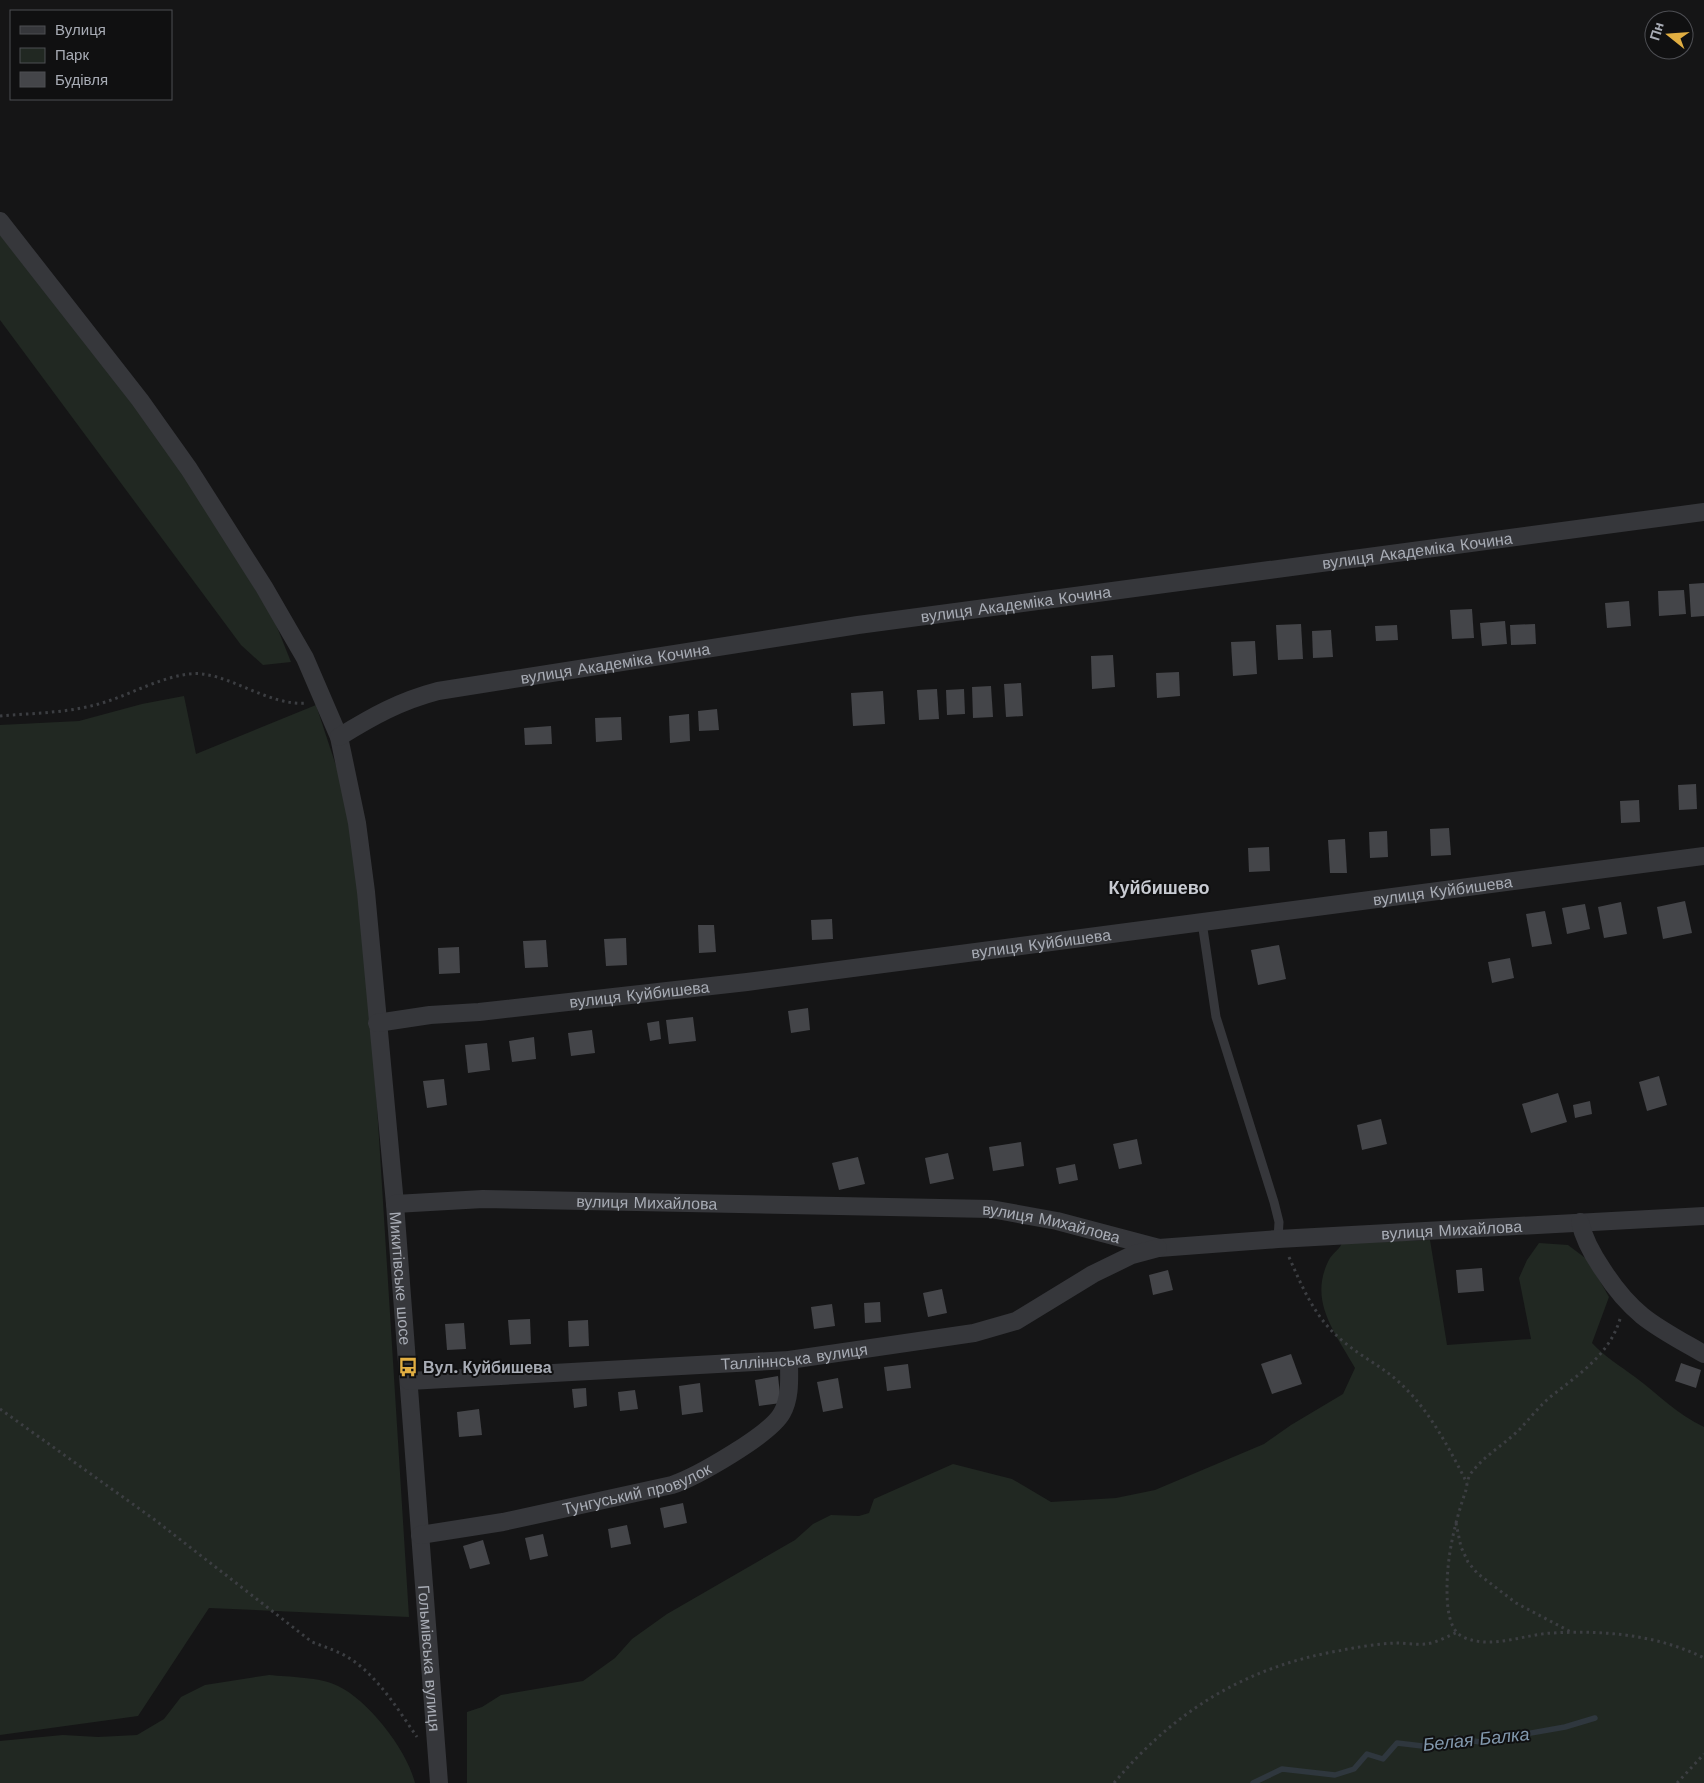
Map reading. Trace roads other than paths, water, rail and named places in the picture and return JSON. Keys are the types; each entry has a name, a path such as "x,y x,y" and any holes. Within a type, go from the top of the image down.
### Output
{"street":[{"name":"Микитівське шосе","path":"0,221 140,400 189,469 264,587 305,658 339,737 357,823 363,872 396,1204 420,1535"},
{"name":"вулиця Академіка Кочина","path":"339,737 386,709 407,699 438,690 858,625 1704,512"},
{"name":"вулиця Куйбишева","path":"377,1023 430,1015 479,1012 747,982 1704,856"},
{"name":"вулиця Михайлова","path":"396,1204 483,1199 991,1209 1057,1221 1159,1248 1280,1239 1704,1216"},
{"path":"1580,1222 1589,1248 1625,1302 1650,1322 1704,1354"},
{"name":"Талліннська вулиця","path":"408,1381 789,1360 996,1328 1016,1321 1093,1274 1132,1255 1159,1248"},
{"name":"Тунгуський провулок","path":"420,1535 503,1522 672,1486 691,1478 765,1431 782,1414 788,1397 789,1360"},
{"name":"Гольмівська вулиця","path":"420,1535 439,1783"}],"lane":[{"path":"1202,922 1216,1017 1274,1202 1279,1222 1280,1239"}],"waterway":[{"name":"Белая Балка","path":"1253,1783 1282,1769 1335,1775 1354,1769 1367,1754 1383,1759 1397,1743 1431,1747 1456,1738 1480,1742 1565,1727 1595,1718"}],"place":[{"name":"Вул. Куйбишева","path":"408,1367"}],"district":[{"name":"Куйбишево","path":"1159,887"}]}
